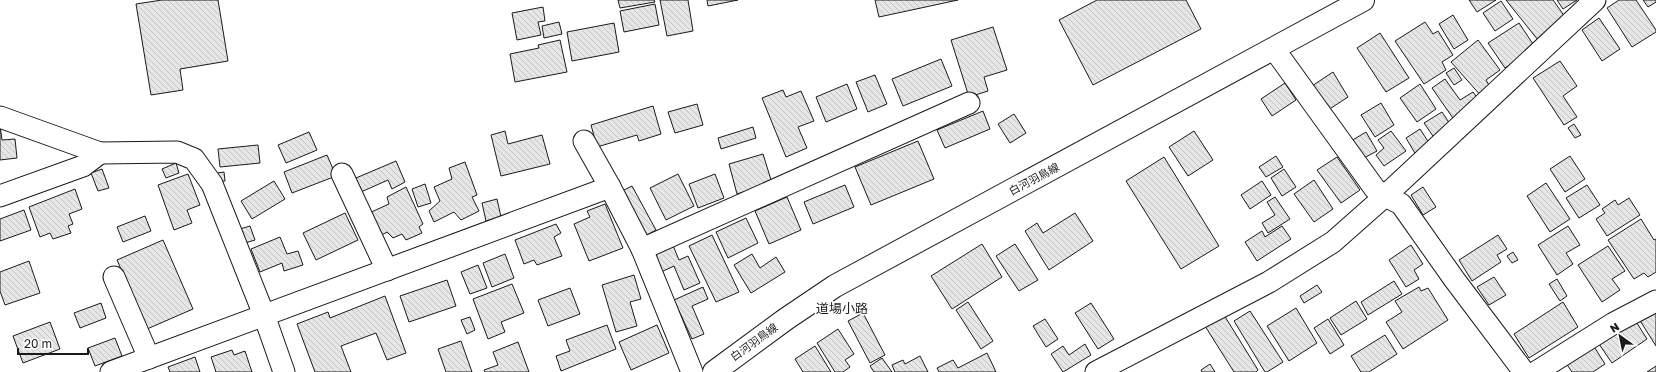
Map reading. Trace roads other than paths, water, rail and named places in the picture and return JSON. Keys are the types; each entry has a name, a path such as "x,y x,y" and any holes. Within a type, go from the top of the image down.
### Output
{"main road":[{"name":"白河羽鳥線","path":"714,372 786,318 835,286 1363,0"}],"street":[{"path":"1096,372 1269,282 1334,242 1595,0"},
{"path":"1274,49 1376,189 1400,204 1524,372"},
{"path":"642,249 970,103"},
{"path":"0,117 100,153 177,152 194,159 212,184 264,315 284,372"},
{"path":"584,141 642,249 692,372"},
{"path":"0,196 83,166 100,153"},
{"path":"342,174 387,270"},
{"path":"111,372 143,364 264,315 610,187"},
{"path":"114,277 143,364"},
{"path":"1536,372 1614,323 1656,301"}],"district":[{"name":"道場小路","path":"842,308"}]}
